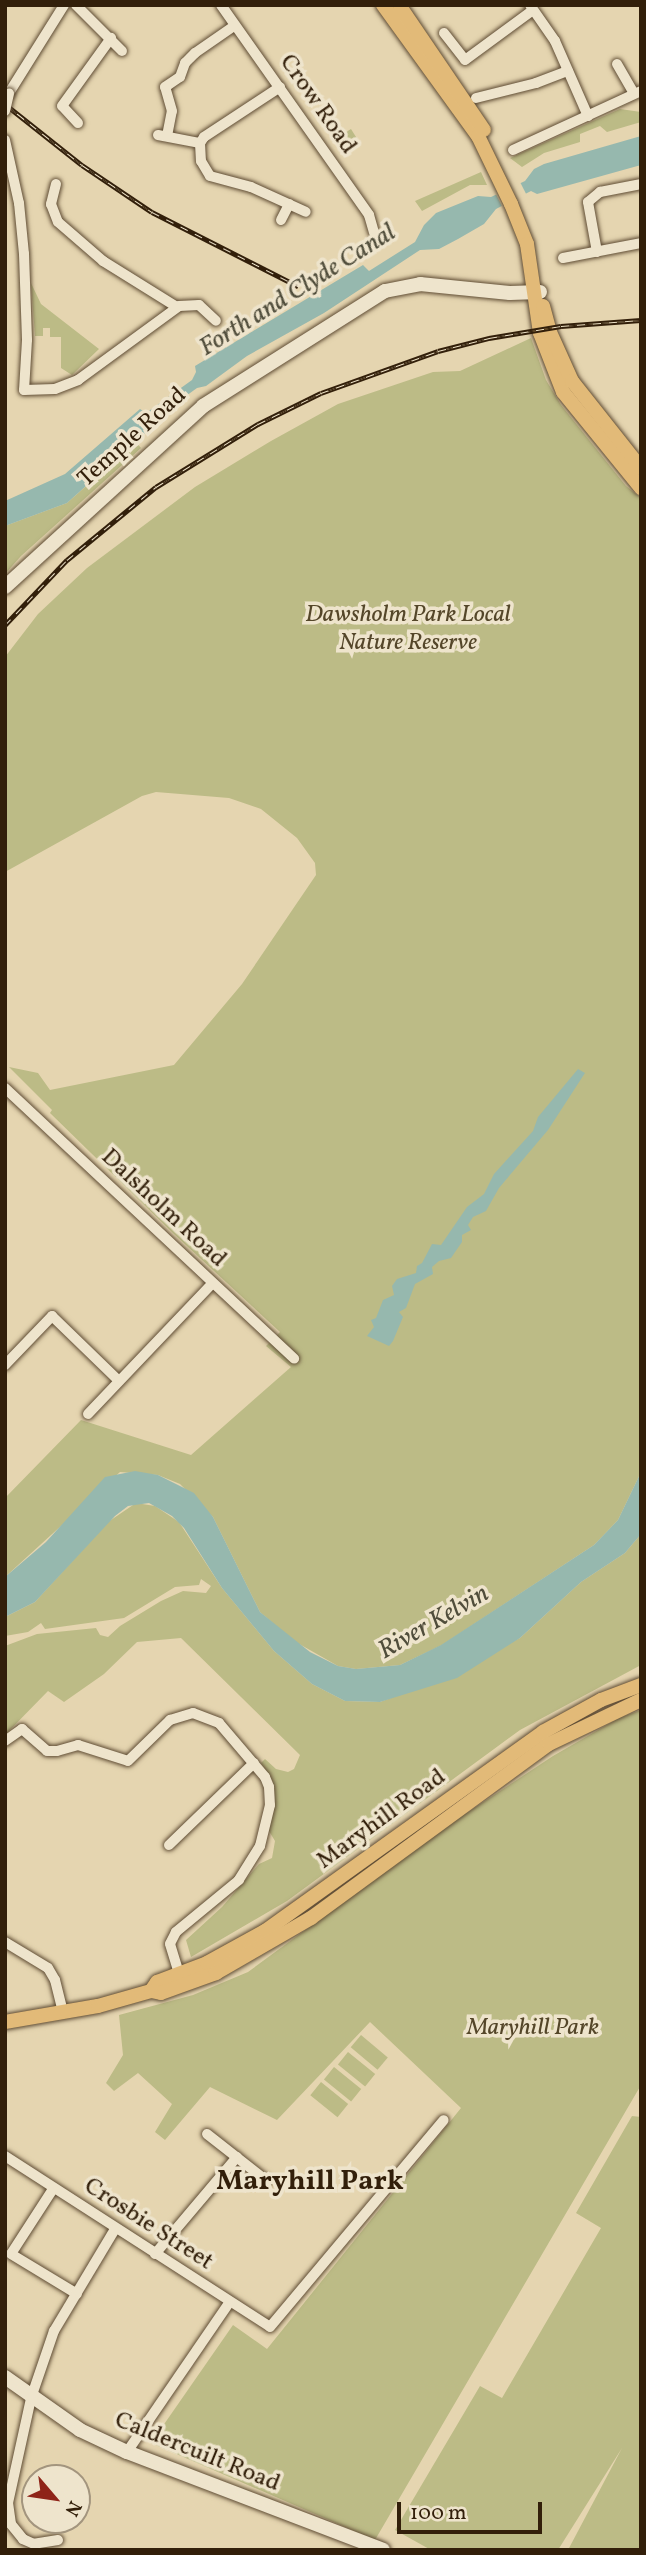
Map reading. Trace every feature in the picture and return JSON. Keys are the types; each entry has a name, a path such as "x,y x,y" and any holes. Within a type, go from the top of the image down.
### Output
{"main road":[{"path":"383,5 478,136 502,175"},
{"path":"399,5 467,103 515,202 527,244 540,333 563,392 641,488"},
{"path":"536,292 572,381 641,468"},
{"name":"Maryhill Road","path":"5,2022 63,2013 151,1991 157,1982 216,1973 272,1943 543,1731 601,1700 641,1685"},
{"name":"Maryhill Road","path":"439,1815 549,1744 641,1700"}],"street":[{"path":"5,111 9,93 64,5"},
{"path":"76,5 122,51"},
{"name":"Crow Road","path":"221,5 369,215 374,232"},
{"path":"444,33 465,60 531,8 555,41 588,116"},
{"path":"200,143 163,135 172,111 165,87 180,77 188,59 234,26"},
{"path":"79,123 62,106 111,38"},
{"path":"513,150 637,93 617,64"},
{"path":"475,98 536,83 568,71"},
{"path":"280,87 204,137 200,143 201,161 210,176 241,183 306,212"},
{"path":"5,140 19,203 24,254 27,340 24,390 55,389 78,380 177,307 199,305 216,321"},
{"path":"56,184 51,204 58,222 103,261 177,307"},
{"path":"597,252 588,202 600,192 641,184"},
{"path":"281,220 289,204"},
{"path":"563,258 641,243"},
{"name":"Temple Road","path":"5,587 203,406 386,291 420,284 536,292"},
{"name":"Dalsholm Road","path":"5,1088 294,1358"},
{"path":"88,1414 212,1284"},
{"path":"5,1365 52,1316 120,1381"},
{"path":"5,1741 22,1729 47,1751 78,1745 117,1760 128,1761 170,1720 193,1713 219,1723 254,1763 269,1787 267,1823 252,1863 239,1880 176,1933 170,1944 181,1980"},
{"path":"169,1845 254,1763"},
{"path":"5,1942 48,1968 55,1980 63,2013"},
{"name":"Crosbie Street","path":"5,2156 270,2327 444,2120"},
{"path":"207,2134 267,2180"},
{"path":"155,2254 237,2157"},
{"path":"53,2189 11,2254 77,2294"},
{"path":"58,2540 33,2547 23,2539 11,2524 7,2496 31,2398 54,2331 115,2229"},
{"path":"127,2452 229,2303"},
{"name":"Caldercuilt Road","path":"5,2377 31,2398 80,2430 127,2452 362,2540 375,2549"}],"green space":[{"path":"620,109 641,112 641,122 607,132 600,126 580,134 580,142 544,153 522,167 510,158"},
{"path":"351,129 358,140 342,150 335,139"},
{"path":"481,172 487,185 470,185 422,211 415,201"},
{"path":"31,283 41,304 99,349 72,375 61,368 61,337 50,337 50,328 43,328 43,336 35,336"},
{"name":"Dawsholm Park Local Nature Reserve","path":"531,338 546,380 561,405 626,486 641,498 641,1472 618,1520 594,1545 442,1645 400,1665 356,1669 338,1666 294,1641 260,1612 213,1517 180,1484 158,1475 120,1472 5,1577 5,1498 81,1420 191,1455 291,1367 266,1346 280,1332 174,1234 50,1113 52,1110 9,1067 38,1073 50,1090 174,1065 242,984 316,875 315,863 297,838 261,809 229,798 156,792 142,796 5,872 5,657 38,614 87,568 195,487 338,404 433,372 460,371"},
{"path":"136,442 141,448 21,556 5,574 5,526 67,503"},
{"path":"136,1503 155,1506 179,1522 222,1588 274,1651 312,1684 345,1701 380,1702 407,1692 520,1638 581,1582 625,1553 641,1534 641,1665 520,1730 287,1901 191,1957 186,1940 222,1907 259,1864 272,1858 275,1841 269,1831 275,1799 273,1782 261,1763 265,1759 276,1769 288,1772 294,1769 300,1755 181,1638 137,1642 104,1674 64,1702 48,1691 5,1735 5,1646 37,1634 96,1628 100,1635 108,1637 120,1626 161,1601 183,1591 206,1593 211,1586 201,1579 199,1585 175,1587 124,1618 45,1629 41,1623 28,1632 5,1636 5,1617 35,1602 108,1522"},
{"name":"Maryhill Park","path":"641,1710 641,2085 375,2540 151,2443 233,2325 267,2349 461,2108 370,2022 277,2120 210,2087 165,2140 155,2132 172,2104 138,2073 114,2091 106,2083 123,2055 119,2015 193,1995 248,1972 453,1822 553,1756 619,1718"},
{"path":"361,2035 388,2057 378,2070 351,2047"},
{"path":"348,2052 375,2074 365,2086 338,2064"},
{"path":"334,2067 361,2089 351,2101 324,2079"},
{"path":"321,2082 348,2104 338,2117 310,2095"},
{"path":"632,2116 641,2117 641,2550 568,2550 622,2448 558,2550 431,2550 395,2530 480,2386 502,2398 601,2228 576,2213"}],"water":[{"path":"641,136 641,165 537,194 531,191 496,209 484,224 458,239 439,249 420,250 324,313 247,356 206,386 197,388 154,419 153,426 67,503 5,526 5,501 65,474 140,409 146,413 192,380 196,372 195,366 363,265 369,271 415,242 424,225 436,213 478,196 491,197 525,181 534,169 544,164"},
{"path":"578,1069 585,1073 548,1130 499,1188 486,1211 473,1217 468,1225 471,1230 462,1235 462,1242 451,1258 439,1261 432,1267 433,1274 415,1284 406,1308 399,1312 403,1317 393,1341 389,1346 367,1336 374,1327 371,1320 376,1318 383,1300 394,1295 392,1286 397,1279 416,1273 417,1266 422,1263 432,1244 441,1245 467,1207 484,1194 494,1174 533,1131 538,1117"},
{"name":"River Kelvin","path":"135,1471 158,1475 194,1493 213,1517 260,1612 310,1652 338,1666 356,1669 400,1665 441,1645 594,1545 618,1520 641,1472 641,1534 625,1553 581,1582 520,1638 457,1678 380,1702 345,1701 312,1684 274,1651 222,1588 184,1528 172,1516 149,1503 128,1506 115,1516 35,1602 5,1617 5,1577 46,1542 105,1477"}],"pier":[{"path":"519,180 527,196 503,208 495,192"}],"railway":[{"path":"5,104 82,165 152,212 298,286"},
{"path":"5,625 67,560 156,487 258,424 321,393 438,351 489,338 561,326 641,320"}],"district":[{"name":"Maryhill Park","path":"310,2182"}],"water label":[{"name":"Forth and Clyde Canal","path":"298,291"}]}
